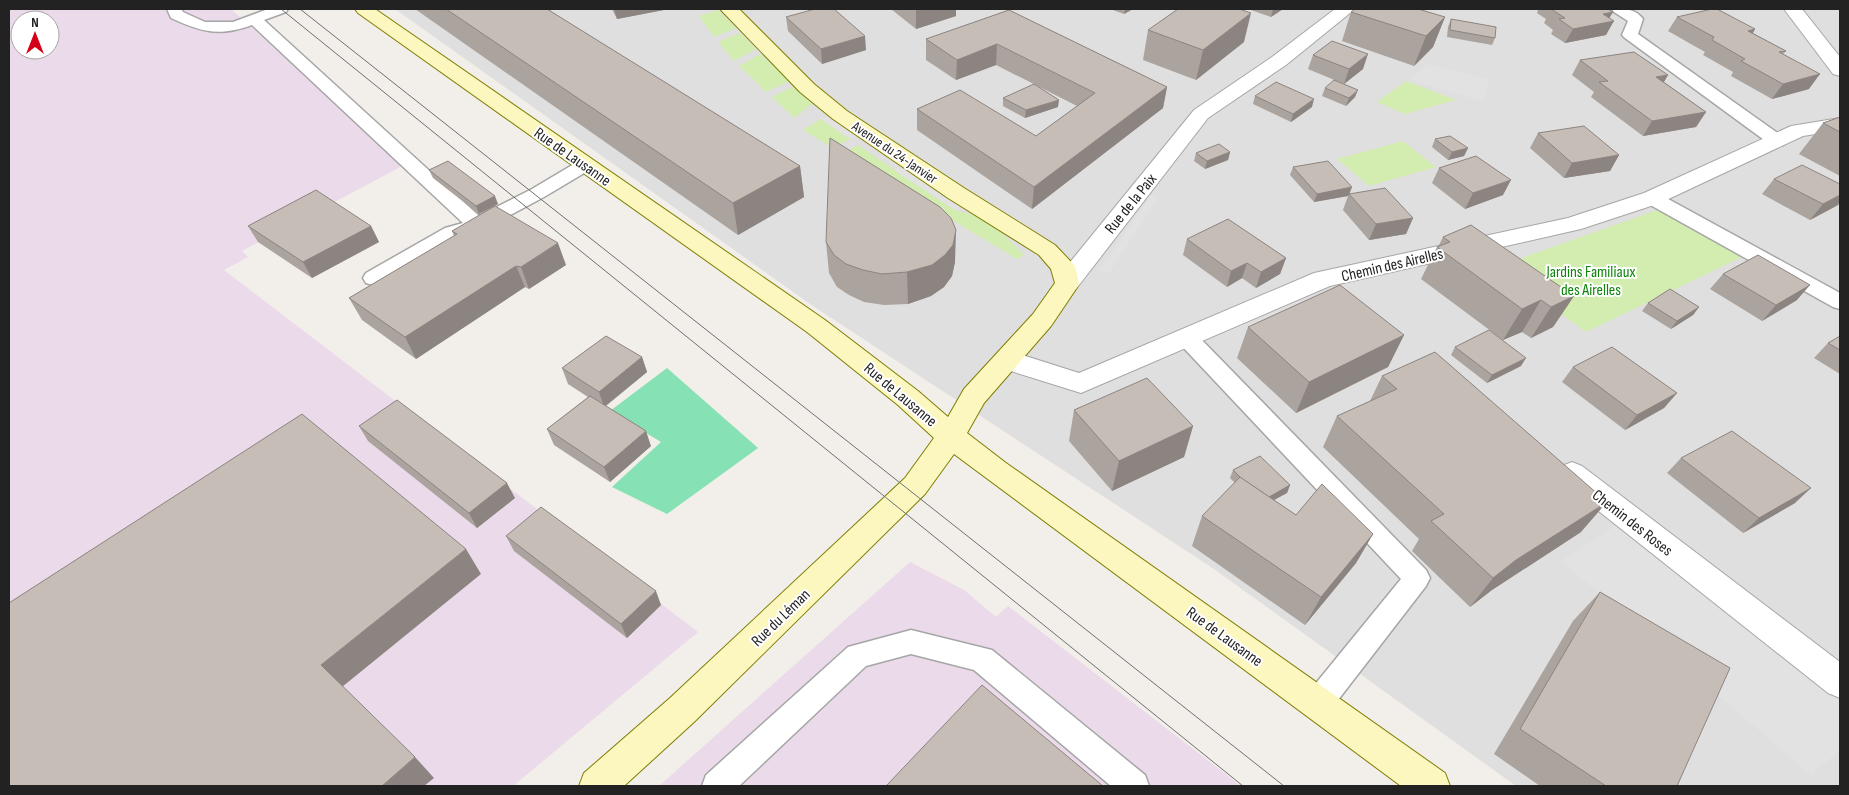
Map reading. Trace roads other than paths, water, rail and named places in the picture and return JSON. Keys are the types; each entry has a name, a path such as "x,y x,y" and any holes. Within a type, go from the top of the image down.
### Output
{"main road":[{"name":"Rue de Lausanne","path":"364,9 816,326 908,398 996,472 1432,786"},
{"name":"Avenue du 24-Janvier","path":"729,9 807,88 840,114 956,193 1047,250 1064,266 1067,283"},
{"name":"Rue de la Paix","path":"951,436 974,396 1042,320 1067,283"},
{"name":"Rue du Léman","path":"597,786 682,710 893,509 923,476 951,436"}],"street":[{"name":"Rue de la Paix","path":"1067,283 1202,114 1279,61 1346,9"},
{"path":"1793,9 1840,70"},
{"name":"Chemin des Airelles","path":"1007,360 1081,383 1323,280 1573,224 1652,198 1798,130 1840,124"},
{"name":"Chemin des Roses","path":"1552,459 1805,662 1840,682"}],"lane":[{"path":"174,9 176,16 203,27 235,26 281,9"},
{"path":"1619,9 1636,19 1630,35 1777,140"},
{"path":"254,19 477,226"},
{"path":"373,278 452,232 477,226 530,198 585,165"},
{"path":"1652,198 1840,302"},
{"path":"1187,338 1417,578 1318,703"},
{"path":"717,786 858,656 911,642 982,659 1134,786"}],"tram line":[{"path":"281,9 1243,786"},
{"path":"300,9 1284,786"}],"park label":[{"name":"Jardins Familiaux des Airelles","path":"1591,280"}]}
